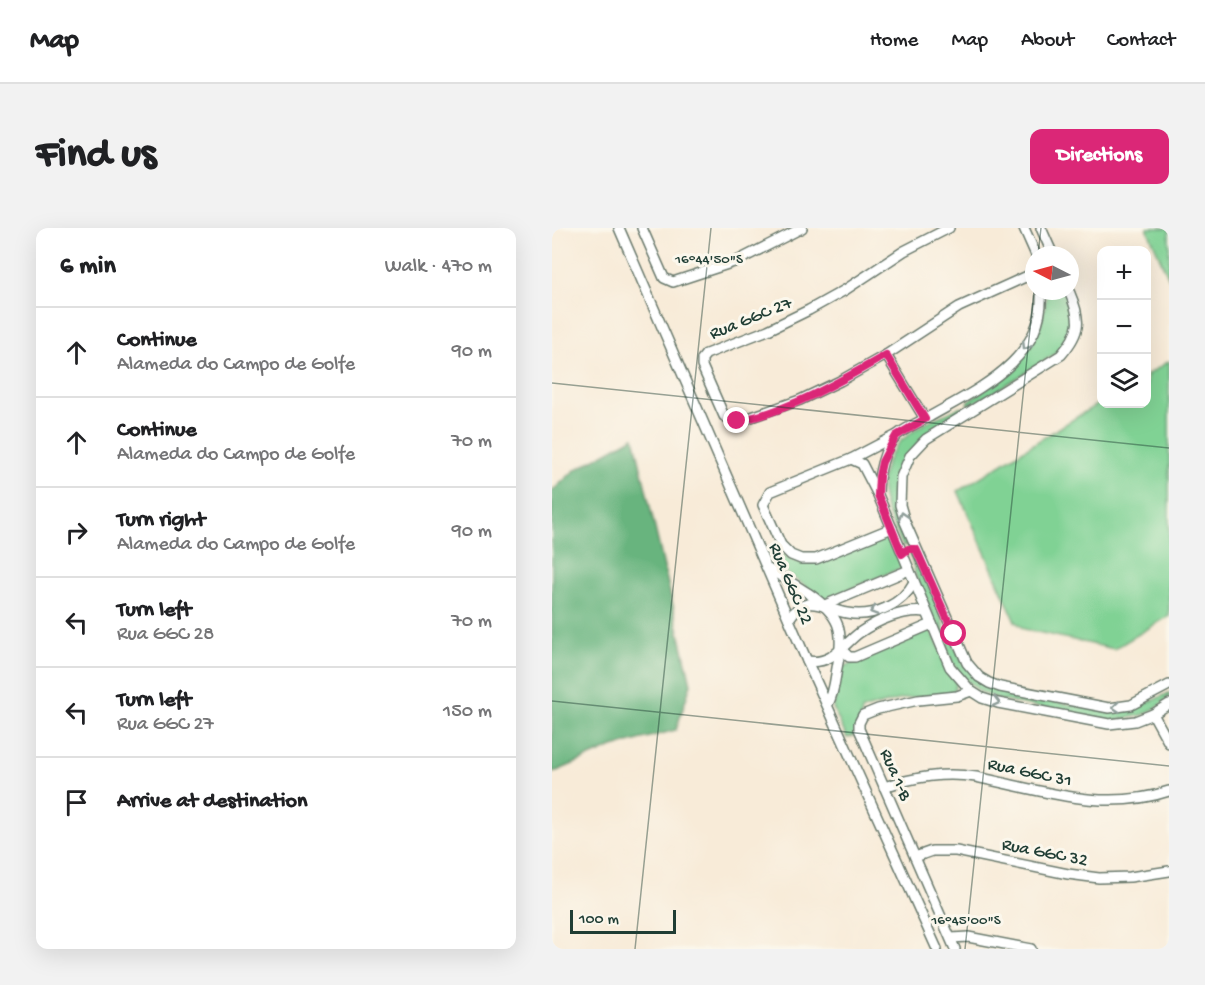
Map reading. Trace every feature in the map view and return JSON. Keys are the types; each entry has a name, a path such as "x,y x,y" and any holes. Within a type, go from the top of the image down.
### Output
{"street":[{"name":"Rua GGC 22","path":"619,228 807,661 937,949"},
{"path":"642,228 664,278 674,282 737,261 802,228"},
{"name":"Rua GGC 27","path":"949,228 904,251 845,290 809,310 768,330 708,353 702,363 724,416 737,421 820,391 886,355 959,307 1025,277"},
{"path":"1024,228 1032,246"},
{"path":"1041,228 1049,246"},
{"path":"892,528 811,560 801,559 791,555 781,545 764,508 770,492 851,459 896,436 1014,364 1027,346 1039,316 1040,300"},
{"path":"1072,300 1078,316 1077,332 1072,342 1061,355 969,411 926,439 915,449 905,465 899,493 900,505 916,549 954,634 972,670 989,683 1109,708 1131,705 1169,685"},
{"path":"886,355 925,419"},
{"path":"961,398 969,411"},
{"path":"878,495 882,462 896,436"},
{"path":"851,459 862,464 878,495 950,667 971,691 982,698 998,703 1094,722 1135,721 1169,704"},
{"path":"902,554 908,549 916,549"},
{"path":"768,569 781,575 825,605 837,623 841,636 841,649 828,704"},
{"path":"825,605 909,570"},
{"path":"789,619 794,612 806,604 816,603 848,614 871,613 899,601 914,582"},
{"path":"807,661 826,660 872,625 902,613 926,612"},
{"path":"841,649 849,657 855,657 932,624"},
{"path":"939,640 947,640 954,634"},
{"name":"Rua 1-B","path":"956,949 859,729 859,723 863,715 878,709 904,702 952,697 971,691"},
{"path":"1153,714 1169,743"},
{"name":"Rua GGC 31","path":"885,787 918,777 944,774 976,777 1101,801 1136,799 1169,791"},
{"name":"Rua GGC 32","path":"915,857 932,851 956,850 1068,874 1099,878 1130,877 1169,871"},
{"path":"951,938 968,937 1031,949"}],"green space":[{"path":"1147,228 1169,228 1169,279"},
{"path":"1045,300 1069,300 1073,311 1075,328 1060,351 991,394 967,404 1011,369 1022,356 1040,327"},
{"path":"1169,361 1169,616 1114,649 1024,629 1015,621 958,491 1097,404 1097,408 1151,408 1151,372"},
{"path":"959,407 963,408 962,410 920,440 897,481 896,499 910,542 905,546 902,545 884,504 882,481 886,464 895,448 907,436 926,422"},
{"path":"634,437 691,684 676,730 613,747 552,773 552,491 575,470"},
{"path":"886,537 892,541 903,566 828,598 822,598 770,561 780,552 793,560 806,563 819,561"},
{"path":"910,553 918,569 923,573 940,611 946,635 943,635 932,615 916,577"},
{"path":"928,629 931,630 956,681 955,689 951,693 902,699 865,709 862,711 858,734 847,738 833,708 843,667"},
{"path":"949,642 954,643 963,663 1002,691 1108,712 1131,710 1169,693 1169,697 1158,707 1143,715 1112,721 1000,700 979,691 961,675 952,662 946,646"}],"route":[{"path":"737,421 763,414 820,391 886,355 925,419 896,436 882,462 878,495 902,554 908,549 916,549 954,634"}]}
